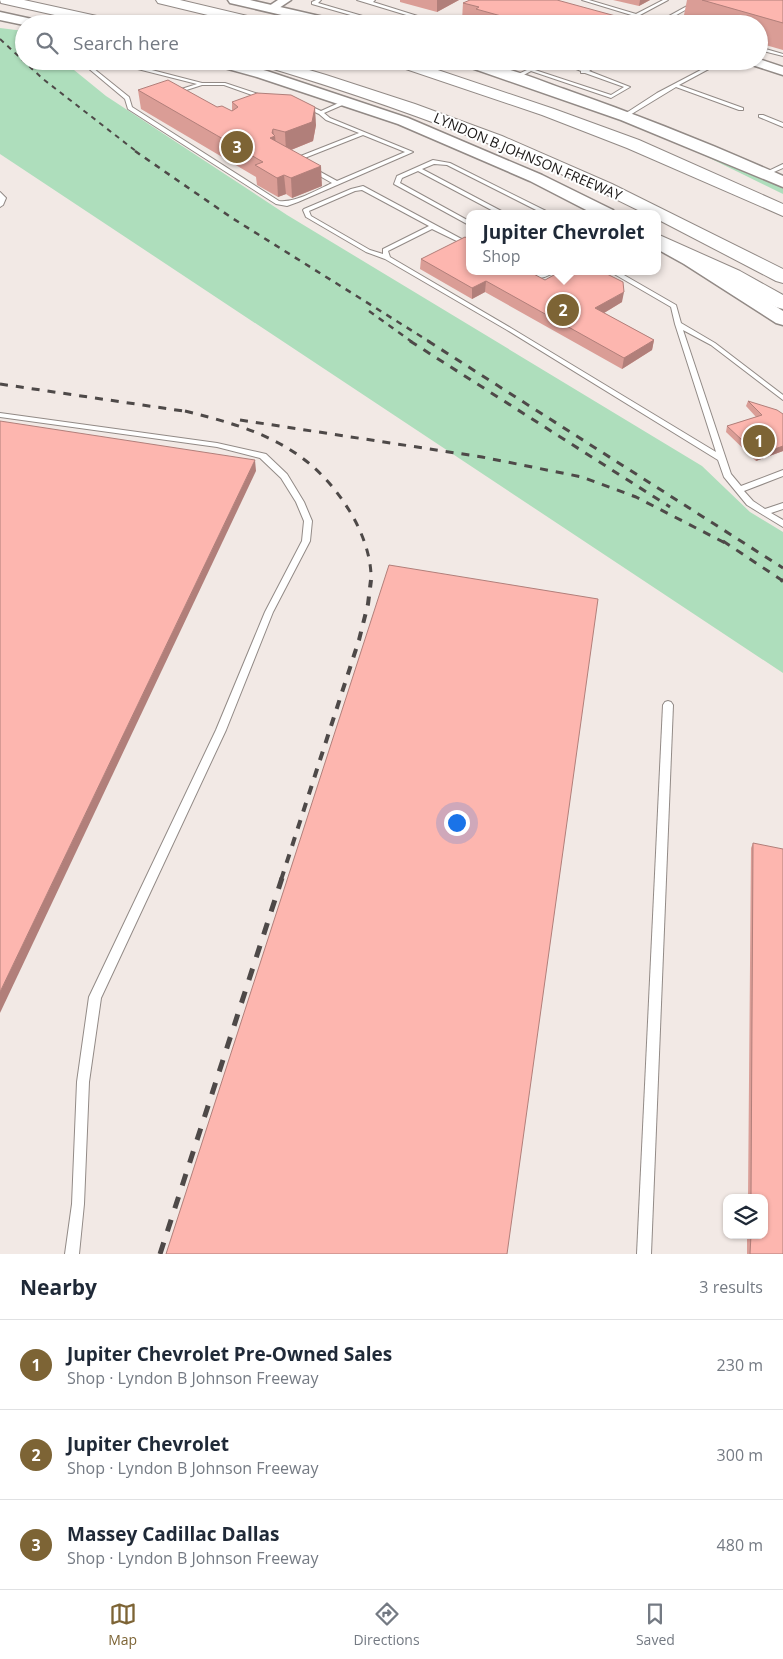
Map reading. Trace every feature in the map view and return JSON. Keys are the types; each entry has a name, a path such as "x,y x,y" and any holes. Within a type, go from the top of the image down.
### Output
{"highway":[{"path":"163,0 226,15"},
{"path":"10,1 74,15"},
{"path":"0,10 16,15"},
{"name":"LYNDON B JOHNSON FREEWAY","path":"291,70 418,110 496,140 652,210"},
{"path":"423,70 548,112 633,144 783,211"},
{"path":"472,70 660,142 783,199"},
{"name":"LYNDON B JOHNSON FREEWAY","path":"661,214 783,277"},
{"path":"661,243 733,275 783,303"}],"main road":[{"path":"234,0 301,15"},
{"path":"0,16 15,18"},
{"name":"LYNDON B JOHNSON FREEWAY","path":"247,70 404,121 577,197 599,210"},
{"path":"492,70 623,117 783,182"},
{"path":"661,243 783,319"}],"street":[{"path":"272,8 286,0"},
{"path":"580,3 623,15"},
{"path":"768,66 783,71"}],"lane":[{"path":"320,0 314,4 355,15"},
{"path":"359,0 371,1 414,15"},
{"path":"643,15 666,0"},
{"path":"674,15 701,0"},
{"path":"768,51 783,55"},
{"path":"92,70 127,98 130,108 278,203 286,204 296,201 410,152 328,119 321,113 301,104"},
{"path":"146,70 202,84 225,84 265,98"},
{"path":"516,78 532,70 611,97 629,86 579,70"},
{"path":"623,117 703,70"},
{"path":"165,96 202,84"},
{"path":"676,85 741,109"},
{"path":"174,93 182,98"},
{"path":"257,100 274,98"},
{"path":"321,113 345,102"},
{"path":"130,108 139,105"},
{"path":"761,116 783,125"},
{"path":"294,160 364,133"},
{"path":"288,157 337,184"},
{"path":"466,221 397,184 399,177 433,162 448,164 541,210"},
{"path":"765,174 783,166"},
{"path":"418,169 496,210"},
{"path":"466,243 363,188 353,190 306,210 309,216 368,251 387,258 509,329 722,459"},
{"path":"0,194 3,198 0,206"},
{"path":"387,258 385,250 431,228 437,228"},
{"path":"524,275 538,278 544,275"},
{"path":"619,275 674,306 678,324 727,476 750,503 783,524"},
{"path":"678,324 713,344 783,398"},
{"path":"0,415 217,445 263,456 284,476 300,502 308,521 306,541 269,612 221,730 95,997 83,1082 78,1204 72,1254"},
{"path":"739,490 783,473"},
{"path":"764,512 783,506"},
{"path":"644,1254 668,705"}],"green space":[{"path":"0,28 15,30 15,70 74,70 106,96 287,215 702,466 750,512 783,532 783,673 0,154"},
{"path":"675,141 783,188 783,194"}],"building":[{"path":"470,0 557,0 612,15 498,15 463,3"},
{"path":"702,0 783,0 783,23 768,19 768,15 755,15"},
{"path":"168,80 217,107 222,106 232,111 238,107 232,102 257,93 291,95 315,107 312,122 285,132 273,129 272,133 275,136 270,138 321,166 291,178 284,175 277,178 255,165 263,162 138,90"},
{"path":"465,237 466,275 536,275 545,280 554,275 609,275 623,282 624,292 595,308 654,340 624,358 486,281 472,288 421,259"},
{"path":"748,401 777,410 783,414 783,446 758,455 727,426 762,415"},
{"path":"0,421 255,460 0,992"},
{"path":"389,565 598,599 507,1254 166,1254"},
{"path":"753,843 783,849 783,1254 750,1254 751,1239 768,1239 768,1194 751,1194"}],"railway":[{"path":"0,39 15,53"},
{"path":"33,70 137,152"},
{"path":"135,151 232,218 430,342"},
{"path":"369,311 412,342"},
{"path":"410,341 670,507"},
{"path":"428,341 783,568"},
{"path":"0,384 187,412"},
{"path":"187,412 236,425 281,444 301,457 319,473 336,492 356,522 368,555 371,580"},
{"path":"240,420 482,457 582,477 636,497 729,545"},
{"path":"723,541 729,545"},
{"path":"729,545 783,581 781,580"},
{"path":"281,880 359,640 368,604 371,580"},
{"path":"160,1254 282,878"}],"place":[{"name":"Massey Cadillac Dallas","path":"237,147"},
{"name":"Jupiter Chevrolet","path":"563,310"},
{"name":"Jupiter Chevrolet Pre-Owned Sales","path":"759,441"}]}
